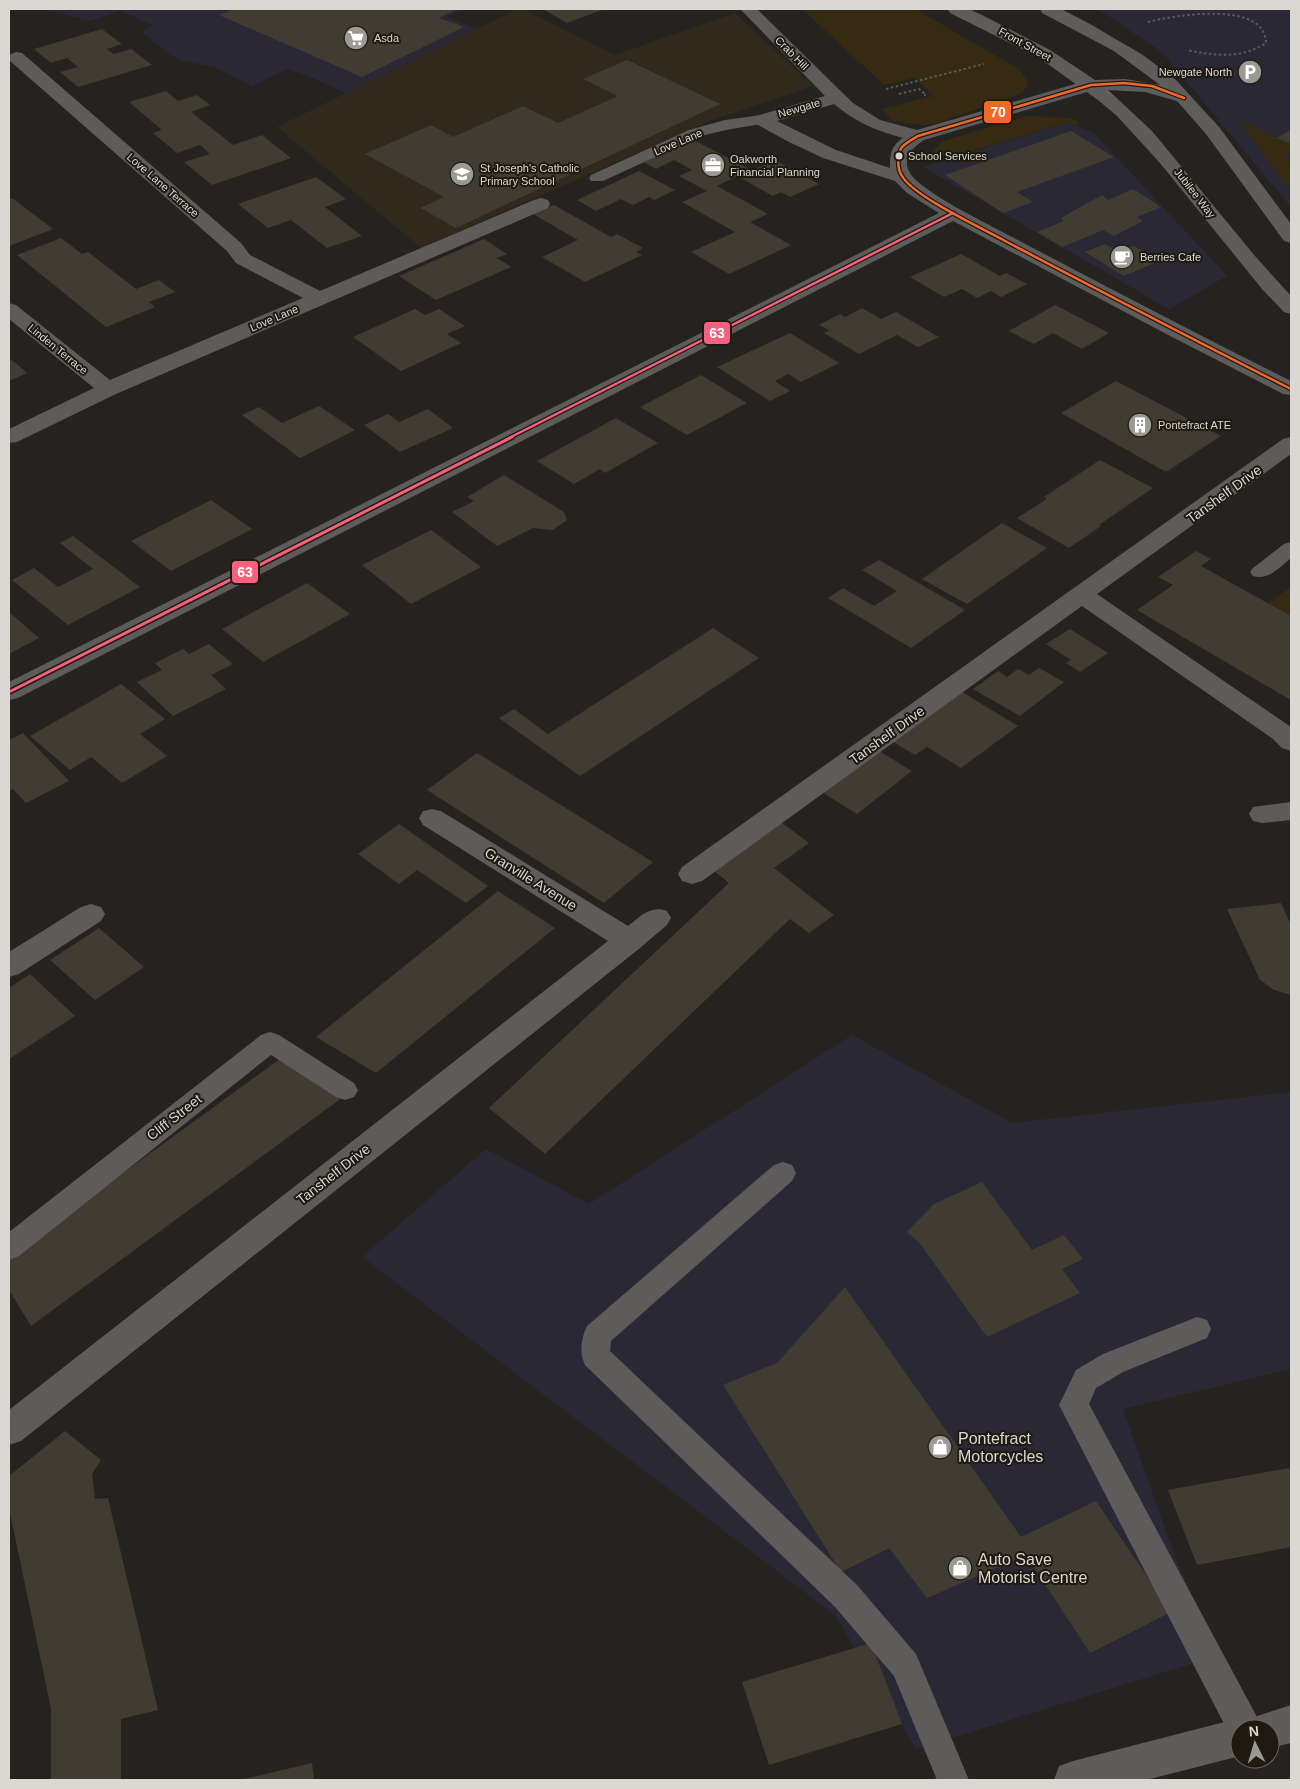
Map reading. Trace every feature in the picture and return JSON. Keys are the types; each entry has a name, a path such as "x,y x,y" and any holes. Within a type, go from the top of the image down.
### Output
{"main road":[{"name":"Front Street","path":"956,9 990,25 1055,61 1091,85"},
{"path":"1048,9 1114,44 1152,70 1184,98 1208,126 1291,237"},
{"path":"1070,20 1103,62 1091,85"},
{"path":"1091,85 1124,83 1152,86 1184,98"},
{"name":"Jubilee Way","path":"1091,85 1123,111 1167,158 1228,236 1291,308"},
{"path":"1073,1780 1230,1740"}],"street":[{"name":"Crab Hill","path":"748,9 837,98"},
{"name":"Love Lane Terrace","path":"16,57 234,247 243,259 320,298"},
{"name":"Newgate","path":"1091,85 918,136 902,147 899,156 899,170 902,177 914,189 953,213 1179,333 1291,389"},
{"name":"Newgate","path":"762,120 837,98 854,113 871,124 918,136"},
{"name":"Newgate","path":"762,120 788,135 833,156 870,169 902,177"},
{"name":"Love Lane","path":"9,437 108,389 541,204"},
{"path":"9,692 953,213"},
{"name":"Linden Terrace","path":"9,309 108,389"},
{"name":"Tanshelf Drive","path":"692,874 1290,447"},
{"path":"1082,595 1274,728 1291,742"},
{"path":"1262,814 1291,811"},
{"name":"Granville Avenue","path":"432,818 630,940"},
{"path":"9,966 91,914"},
{"name":"Tanshelf Drive","path":"9,1430 658,918"}],"lane":[{"name":"Love Lane","path":"597,178 695,133 762,120"},
{"path":"1260,572 1291,548"},
{"name":"Cliff Street","path":"9,1248 270,1042 345,1090"},
{"path":"783,1173 597,1335 595,1356 846,1596 905,1665 953,1780"},
{"path":"1197,1330 1113,1363 1086,1379 1074,1405 1240,1719"}],"path":[{"path":"1185,49 1197,52"}],"shaded area":[{"path":"43,9 463,9 447,17 476,29 346,93 287,69 252,86 217,68 181,60 171,55 144,34 143,30 152,25 121,11 90,21"},
{"name":"St Joseph's Catholic Primary School","path":"517,9 523,9 615,55 735,13 813,86 710,121 421,248 277,127"},
{"path":"802,9 915,9 1019,69 1026,79 1028,86 1022,93 934,124 922,125 893,121 882,109 933,96 915,78 884,85"},
{"path":"1098,9 1291,9 1291,207 1162,52"},
{"path":"1027,116 1071,118 1078,122 1078,126 1068,122 938,161 930,154 943,141"},
{"path":"1239,120 1291,144 1291,154 1285,156 1291,164 1291,182 1286,186"},
{"path":"1068,122 1095,134 1227,276 1169,309 923,167"},
{"path":"1291,587 1291,616 1268,603"},
{"path":"852,1035 1012,1123 1291,1092 1291,1369 1123,1409 1176,1560 1220,1655 916,1749 835,1615 362,1257 486,1149 589,1204"}],"building":[{"name":"Asda","path":"234,9 457,9 439,18 464,27 362,77 219,15"},
{"path":"543,9 605,9 567,23"},
{"path":"102,29 122,44 107,49 114,54 131,49 152,65 78,87 60,72 78,67 67,58 51,63 34,49"},
{"path":"627,60 720,104 456,228 420,208 444,197 365,154 431,125 453,137 523,106 558,123 618,96 583,79"},
{"path":"166,91 178,101 197,95 210,105 191,112 233,145 262,135 291,158 212,185 184,162 210,154 200,145 177,153 153,133 162,130 129,102"},
{"path":"1291,130 1291,144 1277,138"},
{"path":"1071,131 1114,157 1017,192 1033,202 1003,213 945,175"},
{"path":"692,139 751,170 742,175 775,160 819,184 790,197 781,192 773,196 737,176 717,186 768,214 750,222 791,245 729,274 691,252 735,232 682,202 707,191 679,176 692,170 674,160 656,169 643,162"},
{"path":"639,171 675,190 654,200 649,197 633,205 621,199 596,211 577,200"},
{"path":"316,177 346,199 325,207 362,236 327,248 291,220 268,228 238,204"},
{"path":"1133,189 1161,207 1137,217 1143,221 1114,236 1103,230 1062,247 1037,232 1064,221 1061,218 1102,195 1108,200"},
{"path":"12,198 53,229 9,246 9,200"},
{"path":"554,205 611,237 617,234 643,248 636,252 642,255 585,282 542,257 578,240 533,214"},
{"path":"61,238 82,254 88,252 136,289 159,280 175,292 149,302 155,307 106,327 17,255"},
{"path":"484,239 507,254 497,258 511,267 436,300 399,276"},
{"name":"Berries Cafe","path":"1105,244 1119,252 1134,246 1159,261 1124,276 1085,252"},
{"path":"961,254 1000,276 1006,273 1027,284 1001,297 991,291 977,298 962,289 944,297 910,277"},
{"path":"1055,305 1109,333 1082,349 1053,333 1034,344 1009,331"},
{"path":"862,308 881,319 896,312 939,337 918,347 897,335 859,354 824,333 829,330 819,325 840,314 845,317"},
{"path":"415,309 425,315 439,309 465,326 447,334 461,343 401,371 353,337"},
{"path":"790,333 839,363 801,382 788,374 775,381 790,391 770,401 717,367"},
{"path":"12,360 27,373 9,381 9,361"},
{"path":"701,375 747,403 687,435 640,407"},
{"name":"Pontefract ATE","path":"1116,381 1221,436 1166,472 1061,413"},
{"path":"319,406 355,430 300,458 242,415 259,407 282,423"},
{"path":"428,409 453,428 400,452 364,425 388,414 399,422"},
{"path":"616,418 658,443 605,473 600,469 574,484 537,461"},
{"path":"1100,460 1153,488 1069,548 1017,518 1047,499 1044,497"},
{"path":"504,475 564,512 567,520 553,530 533,528 497,546 452,512 474,501 467,497"},
{"path":"211,500 252,529 171,571 131,541"},
{"path":"1002,523 1047,548 967,604 922,579"},
{"path":"431,530 481,567 411,604 362,565"},
{"path":"73,536 140,587 68,625 12,580 34,568 58,587 93,569 60,543"},
{"path":"1196,551 1211,559 1201,566 1291,616 1291,700 1137,610 1173,585 1158,577"},
{"path":"879,560 965,610 911,648 828,598 843,588 874,606 897,591 862,570"},
{"path":"307,583 350,614 263,662 222,629"},
{"path":"9,612 39,638 9,654"},
{"path":"713,628 759,658 580,776 499,718 514,709 548,734"},
{"path":"1070,629 1108,653 1080,672 1066,663 1071,660 1046,644"},
{"path":"209,644 233,664 211,675 226,689 173,716 137,682 162,670 155,663 183,649 189,654"},
{"path":"1039,668 1064,682 1020,716 973,689 998,671 1007,677 1018,669 1029,675"},
{"path":"121,684 165,719 140,734 167,756 122,783 91,757 70,770 30,736"},
{"path":"957,689 1018,726 961,768 927,747 915,755 893,742"},
{"path":"23,733 69,781 26,803 13,789 9,791 9,740"},
{"path":"876,749 912,771 857,814 820,791"},
{"path":"477,753 653,862 604,903 427,790"},
{"path":"781,822 809,843 774,868 834,915 809,933 790,919 545,1154 489,1108 729,883 714,871"},
{"path":"399,824 488,886 466,903 417,870 399,884 358,854"},
{"path":"498,891 555,928 376,1073 316,1037"},
{"path":"1281,903 1291,925 1291,995 1274,990 1260,980 1227,909"},
{"path":"99,928 144,967 95,1000 50,960"},
{"path":"30,974 75,1016 9,1059 9,988"},
{"path":"284,1056 343,1097 31,1326 9,1290 9,1256"},
{"path":"982,1182 1032,1250 1064,1235 1083,1259 1062,1269 1080,1293 987,1337 918,1241 907,1232 934,1204"},
{"path":"845,1287 1021,1537 1096,1501 1171,1612 1090,1653 1026,1555 927,1598 889,1548 841,1572 723,1385 777,1363"},
{"path":"65,1431 101,1460 92,1474 95,1499 108,1498 158,1710 121,1719 121,1780 51,1780 51,1709 9,1508 9,1476"},
{"path":"1289,1468 1291,1474 1291,1547 1197,1565 1168,1490"},
{"path":"871,1643 902,1724 769,1765 742,1682"},
{"path":"312,1763 314,1780 240,1780"}],"transit line":[{"name":"70","path":"1184,98 1152,86 1124,83 1091,85 918,136 902,147 899,156 899,170 902,177 914,189 953,213 1179,333 1291,389"},
{"name":"63","path":"9,692 953,213"}],"place":[{"name":"Asda","path":"356,38"},
{"name":"Newgate North","path":"1250,72"},
{"name":"School Services","path":"899,156"},
{"name":"Oakworth Financial Planning","path":"713,165"},
{"name":"St Joseph's Catholic Primary School","path":"462,174"},
{"name":"Berries Cafe","path":"1122,257"},
{"name":"Pontefract ATE","path":"1140,425"},
{"name":"Pontefract Motorcycles","path":"940,1447"},
{"name":"Auto Save Motorist Centre","path":"960,1568"}]}
